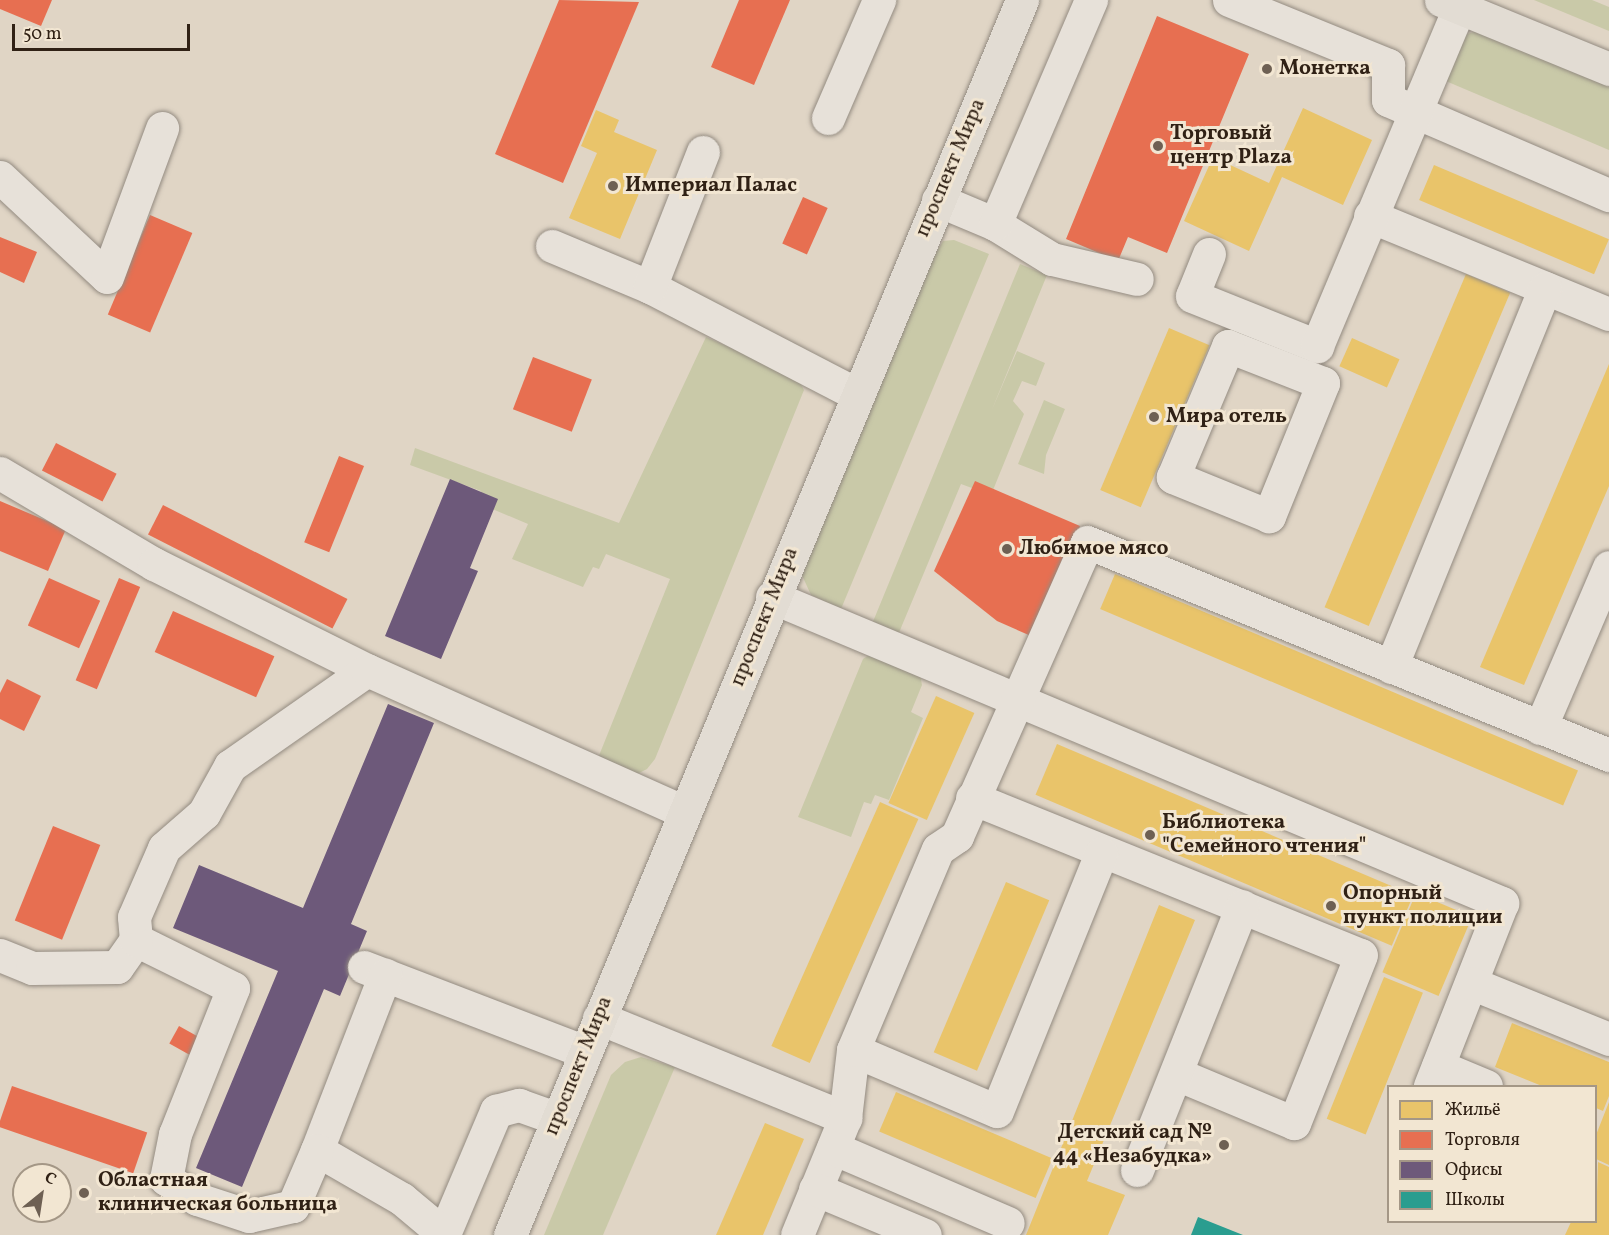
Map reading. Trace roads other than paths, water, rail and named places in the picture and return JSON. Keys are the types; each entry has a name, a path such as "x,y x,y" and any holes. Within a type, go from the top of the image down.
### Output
{"main road":[{"name":"проспект Мира","path":"510,1235 772,597 1022,0"},
{"path":"1450,4 1609,69"}],"lane":[{"path":"828,118 879,0"},
{"path":"995,224 1091,0"},
{"path":"1229,0 1388,66 1388,100 1609,195"},
{"path":"1323,383 1309,364 1414,111 1450,4"},
{"path":"0,177 107,277 162,128"},
{"path":"650,287 703,152"},
{"path":"938,200 995,224 1052,259 1137,279"},
{"path":"1370,216 1609,314"},
{"path":"552,246 650,287 858,395"},
{"path":"1209,254 1192,296 1317,346"},
{"path":"1391,667 1545,288"},
{"path":"1228,346 1323,383 1269,516 1173,477 1228,346"},
{"path":"0,472 154,564 368,670 684,812"},
{"path":"797,1235 839,1133 853,1050 938,849 957,836 1016,697 1087,542 1609,755"},
{"path":"1540,728 1609,567"},
{"path":"772,597 1016,697 1502,903 1434,1076 1481,1085"},
{"path":"0,955 32,968 117,968 136,940 134,917 164,848 204,813 230,766 368,670"},
{"path":"972,798 1101,853 1242,906 1361,955 1294,1123 1177,1074"},
{"path":"853,1050 997,1111 1101,853"},
{"path":"1137,1170 1242,906"},
{"path":"136,940 233,988 175,1134 166,1179 197,1199 249,1216 293,1206 317,1150 375,971 585,1052"},
{"path":"1470,983 1609,1039"},
{"path":"599,1018 839,1133 1008,1223"},
{"path":"317,1150 402,1199 444,1234 496,1111 519,1105 558,1119"},
{"path":"815,1189 926,1235"}],"place":[{"name":"Монетка","path":"1267,69"},
{"name":"Торговый центр Plaza","path":"1158,146"},
{"name":"Империал Палас","path":"613,186"},
{"name":"Мира отель","path":"1154,417"},
{"name":"Любимое мясо","path":"1007,549"},
{"name":"Библиотека \"Семейного чтения\"","path":"1150,835"},
{"name":"Опорный пункт полиции","path":"1331,906"},
{"name":"Детский сад № 44 «Незабудка»","path":"1224,1145"},
{"name":"Областная клиническая больница","path":"84,1193"}]}
